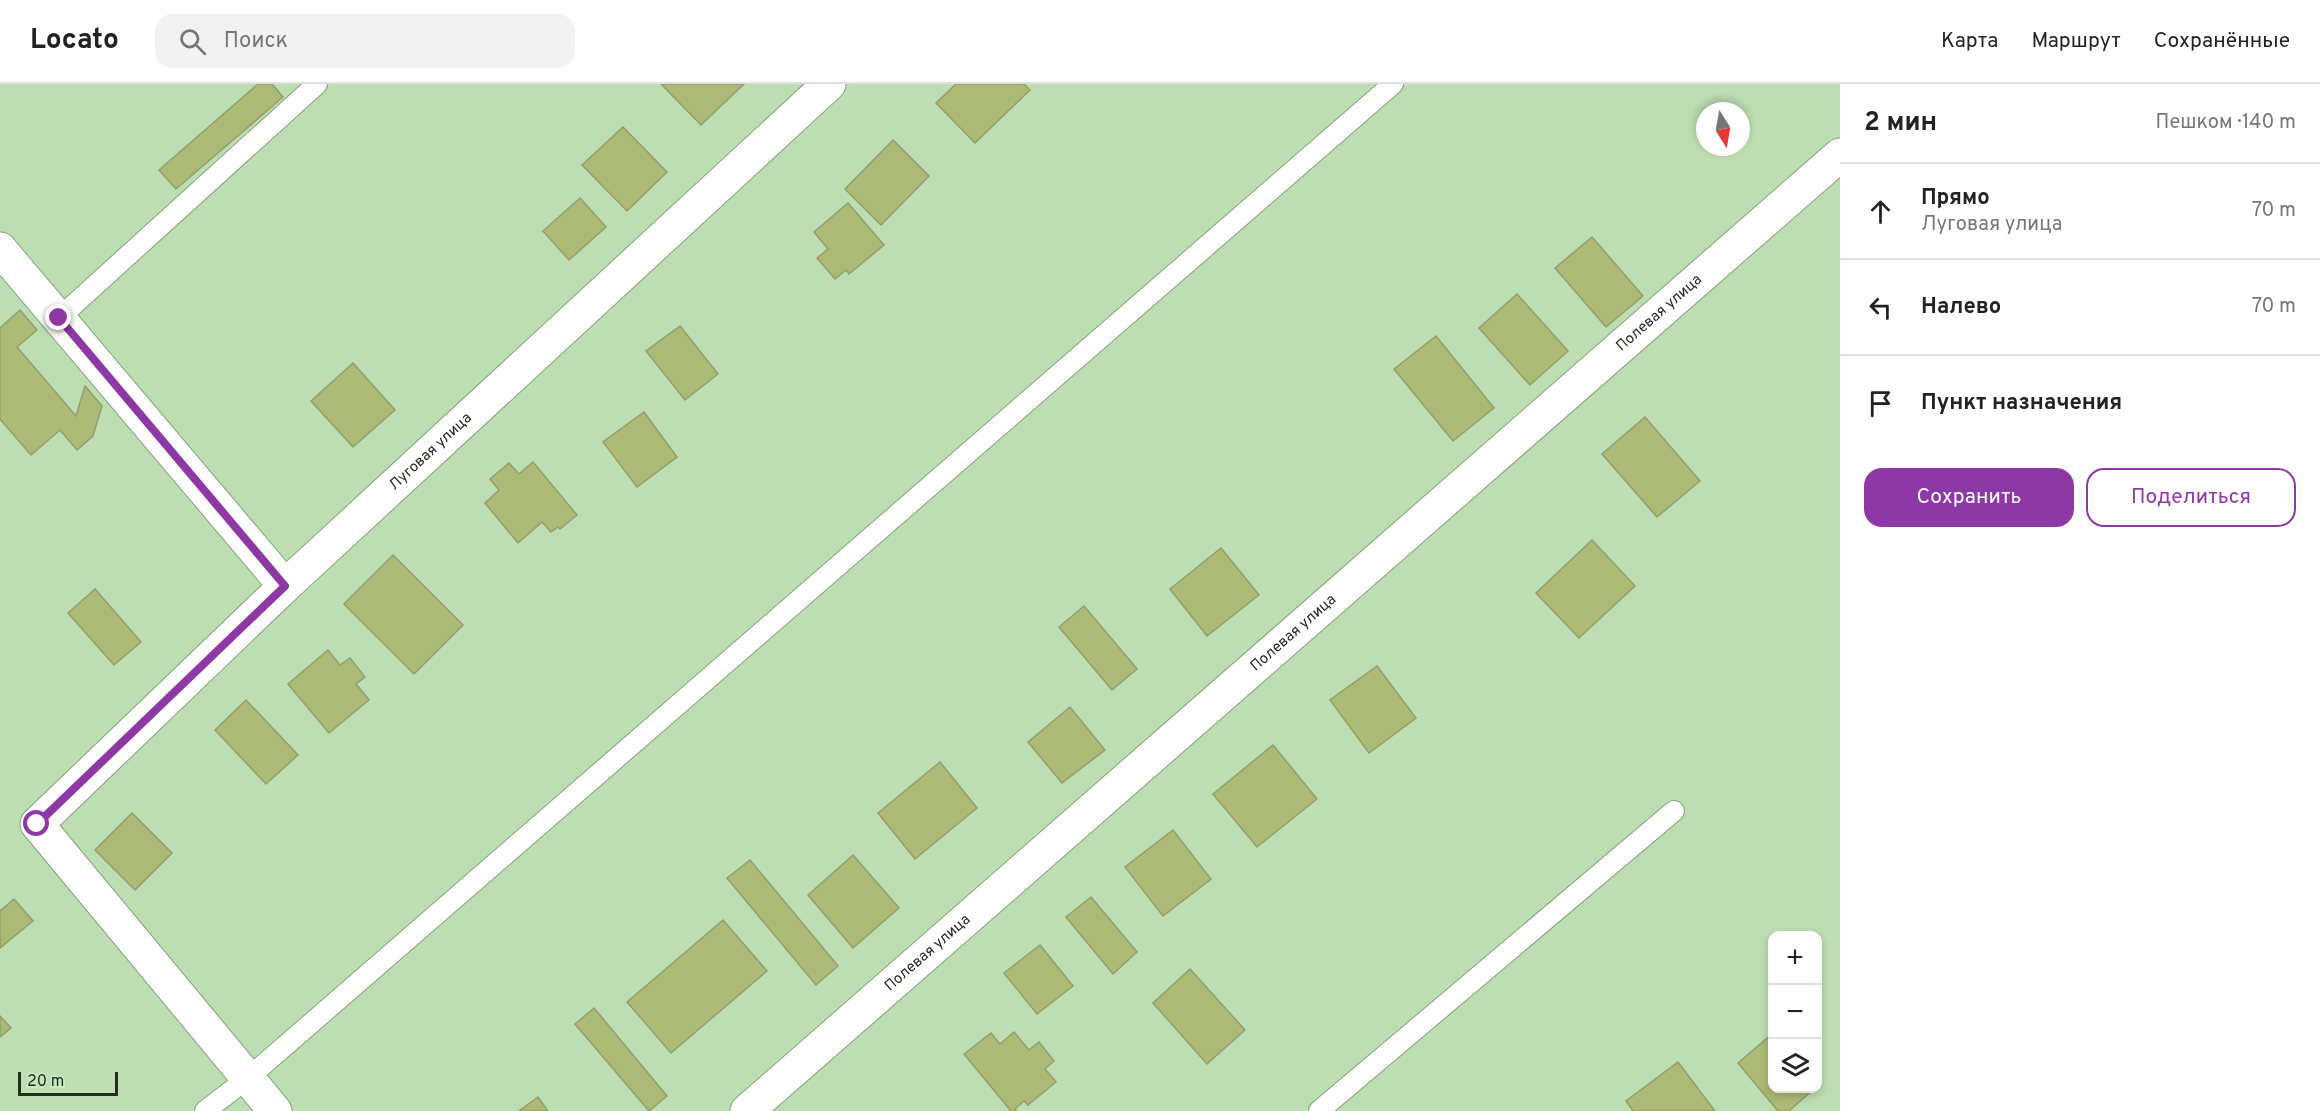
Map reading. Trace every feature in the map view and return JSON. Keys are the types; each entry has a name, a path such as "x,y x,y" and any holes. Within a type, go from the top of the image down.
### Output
{"street":[{"name":"Луговая улица","path":"248,1078 37,824 285,586 829,84"},
{"name":"Полевая улица","path":"747,1111 1840,155"},
{"path":"0,249 285,586"},
{"path":"248,1078 275,1111"}],"lane":[{"path":"59,318 317,84"},
{"path":"205,1111 248,1078 1393,84"},
{"path":"1319,1111 1674,811"}],"building":[{"path":"258,84 272,84 283,97 176,189 159,170"},
{"path":"661,84 744,84 701,125"},
{"path":"956,84 1024,84 1030,90 975,143 936,103"},
{"path":"623,127 667,172 627,211 582,165"},
{"path":"893,140 929,176 881,225 845,189"},
{"path":"580,198 606,227 569,260 543,231"},
{"path":"848,203 884,245 849,274 846,270 835,279 817,258 828,249 814,232"},
{"path":"1592,237 1643,296 1606,327 1555,268"},
{"path":"1517,294 1568,351 1530,385 1479,328"},
{"path":"20,310 37,330 17,347 76,416 85,386 102,406 93,436 77,450 60,430 31,455 0,419 0,328"},
{"path":"680,326 718,374 685,400 646,351"},
{"path":"1436,336 1494,408 1453,441 1394,369"},
{"path":"353,363 395,410 353,447 311,401"},
{"path":"644,412 677,457 637,487 603,442"},
{"path":"1645,417 1700,481 1657,517 1602,454"},
{"path":"533,462 577,515 560,529 558,527 551,532 542,522 518,543 485,503 499,490 490,479 509,463 519,474"},
{"path":"1592,540 1635,586 1579,638 1536,593"},
{"path":"1221,548 1259,595 1207,636 1170,589"},
{"path":"393,555 463,625 414,674 344,604"},
{"path":"95,589 141,642 114,665 68,613"},
{"path":"1084,606 1137,669 1112,690 1059,627"},
{"path":"328,650 340,665 350,658 365,677 356,684 369,700 329,733 288,684"},
{"path":"1377,666 1416,718 1369,753 1330,700"},
{"path":"246,700 298,755 266,784 215,730"},
{"path":"1070,707 1105,750 1062,783 1028,742"},
{"path":"1273,745 1317,799 1257,847 1213,794"},
{"path":"940,762 977,808 915,859 878,813"},
{"path":"132,813 172,853 135,890 95,850"},
{"path":"1173,830 1211,879 1163,916 1125,867"},
{"path":"853,855 899,908 853,948 808,895"},
{"path":"750,860 838,966 816,985 727,878"},
{"path":"1091,897 1137,952 1113,974 1066,917"},
{"path":"14,899 33,921 0,948 0,911"},
{"path":"723,920 767,971 671,1053 627,1002"},
{"path":"1040,945 1073,986 1037,1014 1004,973"},
{"path":"1190,969 1245,1030 1207,1064 1153,1003"},
{"path":"594,1008 667,1096 649,1111 575,1024"},
{"path":"0,1016 11,1028 0,1037"},
{"path":"1014,1032 1029,1050 1039,1042 1054,1061 1045,1069 1056,1082 1028,1105 1024,1101 1015,1109 1017,1111 1011,1111 964,1054 991,1033 1000,1044"},
{"path":"1768,1037 1768,1093 1809,1093 1789,1111 1778,1111 1738,1063"},
{"path":"1678,1062 1715,1111 1633,1111 1626,1101"},
{"path":"538,1097 548,1111 519,1111"}],"route":[{"path":"37,824 285,586 59,318"}]}
